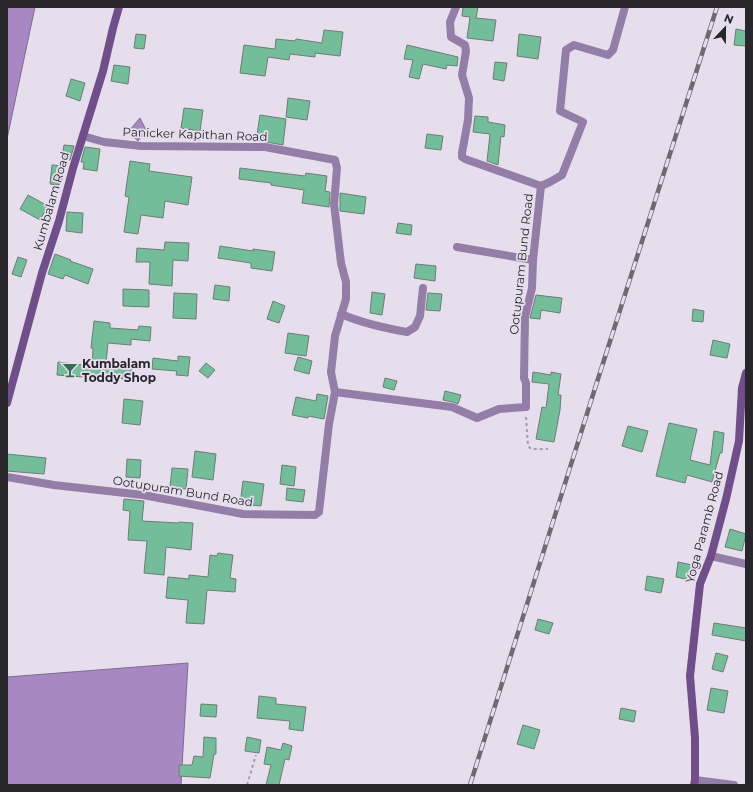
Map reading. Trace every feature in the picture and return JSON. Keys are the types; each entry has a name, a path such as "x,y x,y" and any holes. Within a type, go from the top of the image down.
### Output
{"street":[{"name":"Kumbalam Road","path":"7,403 42,274 103,71 119,7"},
{"path":"456,7 450,22 451,37 465,45 466,50 462,75 469,98 468,120 462,156 465,159 541,186"},
{"name":"Ootupuram Bund Road","path":"526,407 526,383 524,378 525,317 532,288 533,260 541,186 562,175 582,122 560,111 566,50 574,45 608,55 613,50 625,7"},
{"name":"Panicker Kapithan Road","path":"83,136 104,142 141,146 265,147 335,160 337,168 334,204 341,263 346,282 346,299 335,336 331,372 335,392"},
{"path":"457,248 533,260"},
{"path":"341,314 354,320 407,332 415,327 420,316 423,288"},
{"name":"Yoga Paramb Road","path":"695,783 695,738 690,676 700,584 711,556 739,441 742,388 746,373"},
{"path":"335,392 452,407 477,418 499,409 526,407"},
{"name":"Ootupuram Bund Road","path":"7,477 54,485 143,495 243,514 315,515 319,512 329,424 335,392"},
{"path":"711,556 746,564"},
{"path":"695,783 734,785"}],"path":[{"path":"526,407 528,446 530,449 548,450"},
{"path":"247,785 256,755"}],"shaded area":[{"path":"7,7 35,7 7,139"},
{"path":"140,118 146,130 138,141 128,132"},
{"path":"188,663 181,785 7,785 7,677"}],"building":[{"path":"463,7 478,7 476,18 496,20 493,41 467,38 470,17 462,16"},
{"path":"736,29 746,31 746,46 734,45"},
{"path":"324,30 343,32 340,56 315,53 315,57 290,54 289,60 268,57 265,76 240,73 244,45 275,49 276,39 295,41 296,39 322,43"},
{"path":"136,34 146,35 144,49 134,48"},
{"path":"519,34 541,37 538,59 517,56"},
{"path":"407,45 458,57 457,66 447,65 446,69 423,64 419,79 409,77 413,60 404,59"},
{"path":"495,62 507,63 504,81 493,79"},
{"path":"114,65 130,67 128,84 111,81"},
{"path":"71,79 85,83 80,101 66,96"},
{"path":"288,98 310,101 307,120 286,117"},
{"path":"184,108 203,110 200,131 181,128"},
{"path":"260,115 286,119 283,145 256,141"},
{"path":"475,116 488,117 488,122 505,125 504,137 501,136 498,165 487,161 490,134 473,132"},
{"path":"427,134 443,136 441,150 425,148"},
{"path":"64,145 74,146 70,160 62,159"},
{"path":"85,147 100,149 97,171 83,169 84,162 81,162"},
{"path":"130,161 150,164 149,171 192,177 188,205 165,201 163,218 141,215 138,234 124,232 129,197 125,196"},
{"path":"52,165 65,166 63,177 59,185 50,184"},
{"path":"240,168 305,176 306,173 327,176 325,191 330,192 329,207 302,203 304,190 271,185 271,183 239,179"},
{"path":"340,193 366,197 364,214 340,211"},
{"path":"28,195 48,206 40,220 20,209"},
{"path":"67,212 83,213 82,233 66,231"},
{"path":"398,223 412,225 411,235 396,233"},
{"path":"165,242 189,243 188,261 173,260 172,286 149,284 150,262 136,262 137,248 164,250"},
{"path":"220,246 253,251 253,249 275,252 272,271 251,268 251,263 218,258"},
{"path":"55,254 93,269 88,284 65,275 63,279 48,274"},
{"path":"18,257 27,260 21,277 12,274"},
{"path":"416,264 436,266 435,281 414,278"},
{"path":"215,285 230,287 229,301 213,299"},
{"path":"123,289 149,290 149,307 123,306"},
{"path":"372,292 385,294 382,315 370,313"},
{"path":"174,293 197,294 196,319 173,318"},
{"path":"428,293 442,294 440,311 426,310"},
{"path":"536,295 562,298 560,313 541,310 540,319 530,318"},
{"path":"273,301 285,306 279,323 267,319"},
{"path":"693,309 704,311 703,322 692,321"},
{"path":"94,321 110,323 110,328 138,330 139,326 151,327 150,341 131,339 131,345 108,343 106,363 132,365 130,379 57,375 58,362 92,366 93,348 91,348"},
{"path":"288,333 309,336 306,356 285,353"},
{"path":"713,340 730,344 727,358 710,355"},
{"path":"178,356 190,357 188,376 176,375 177,371 152,369 153,358 178,361"},
{"path":"298,357 312,361 309,374 294,370"},
{"path":"206,363 215,370 208,378 199,371"},
{"path":"533,372 551,375 551,372 561,374 558,395 561,395 560,410 554,442 536,439 542,407 546,408 549,384 532,382"},
{"path":"385,378 397,381 394,390 383,387"},
{"path":"445,391 461,395 458,404 443,400"},
{"path":"317,394 328,396 324,419 292,415 296,397 316,401"},
{"path":"124,399 143,401 140,425 122,423"},
{"path":"669,423 697,429 690,460 710,465 714,431 724,433 722,453 720,453 712,482 687,475 685,483 656,476"},
{"path":"628,426 648,431 642,452 622,446"},
{"path":"195,451 216,454 213,480 192,477"},
{"path":"7,454 46,458 44,474 7,471"},
{"path":"127,459 141,460 140,478 126,477"},
{"path":"282,465 296,467 294,486 280,484"},
{"path":"172,468 188,469 186,489 170,487"},
{"path":"243,481 264,484 261,506 240,504"},
{"path":"287,488 305,490 303,502 286,500"},
{"path":"124,499 144,501 142,521 193,523 191,550 166,547 164,575 144,573 147,541 128,540 130,511 123,510"},
{"path":"730,529 746,534 742,551 725,547"},
{"path":"218,553 233,555 230,578 236,579 235,592 207,590 204,624 186,623 188,600 166,598 168,577 189,579 189,575 208,577 210,555 217,556"},
{"path":"678,562 697,566 694,581 676,577"},
{"path":"647,576 664,579 661,593 645,590"},
{"path":"538,619 553,623 549,634 535,630"},
{"path":"714,623 746,628 746,641 712,635"},
{"path":"716,653 728,656 723,672 712,669"},
{"path":"711,688 728,691 724,713 707,710"},
{"path":"259,696 276,698 276,704 306,707 303,731 289,729 290,721 257,718"},
{"path":"201,704 217,705 216,717 200,716"},
{"path":"621,708 636,711 634,722 619,719"},
{"path":"523,725 540,730 534,749 517,744"},
{"path":"204,737 216,738 216,754 214,754 210,778 179,776 179,765 192,765 194,756 203,757"},
{"path":"247,737 261,740 259,753 245,751"},
{"path":"283,743 292,746 289,760 285,759 279,785 266,785 271,765 264,764 267,747 281,750"}],"railway":[{"path":"470,785 717,7"}],"place":[{"name":"Kumbalam Toddy Shop","path":"70,370"}]}
